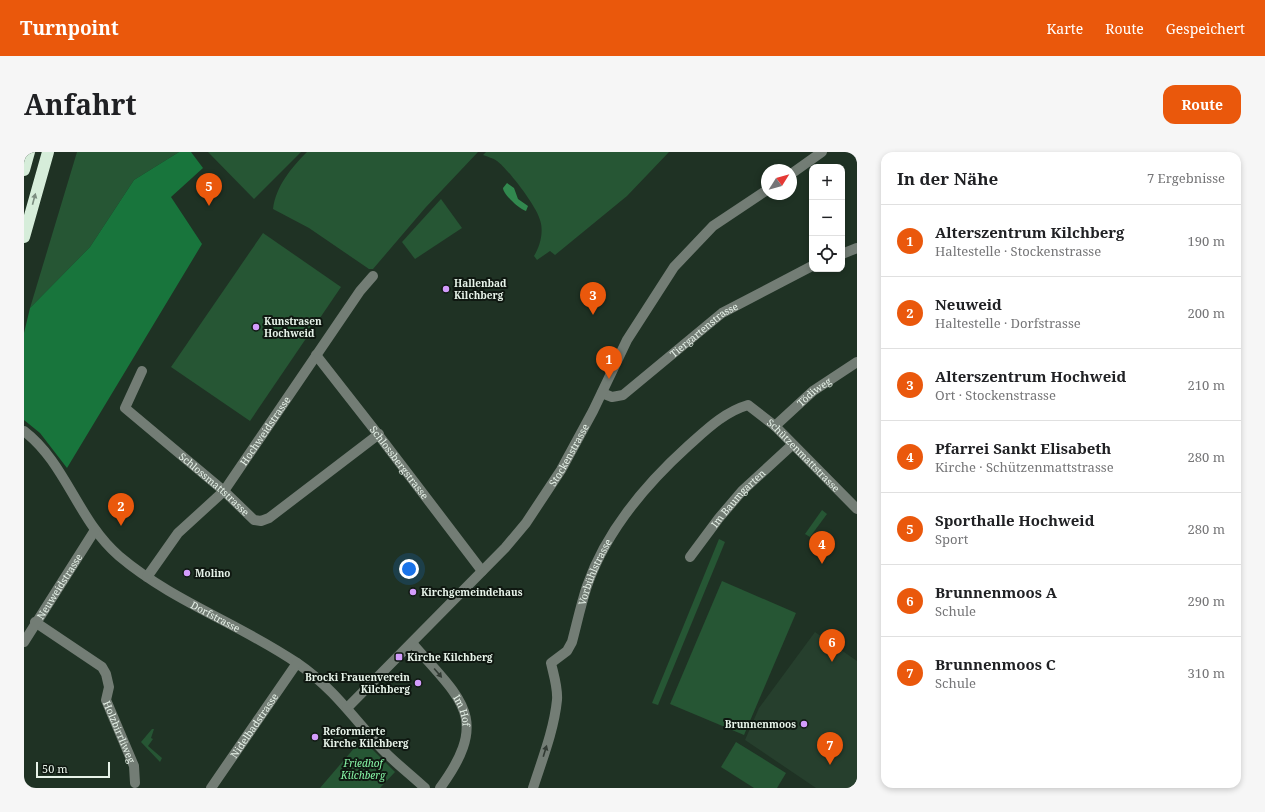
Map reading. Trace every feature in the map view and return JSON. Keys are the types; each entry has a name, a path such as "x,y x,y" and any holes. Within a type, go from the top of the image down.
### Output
{"highway":[{"path":"24,170 29,152"},
{"path":"24,237 48,152"}],"street":[{"path":"797,170 822,152"},
{"name":"Stockenstrasse","path":"347,708 516,536 561,470 602,393 627,340 674,268 713,226 761,194"},
{"path":"845,253 857,248"},
{"name":"Tiergartenstrasse","path":"602,393 612,397 623,395 722,313 809,268"},
{"name":"Hochweidstrasse","path":"147,577 178,533 224,491 360,291 372,276"},
{"name":"Schlossbergstrasse","path":"316,355 482,571"},
{"name":"Tödiweg","path":"775,426 814,391 857,362"},
{"name":"Schlossmattstrasse","path":"142,371 125,408 224,491 254,520 260,522 269,518 378,434"},
{"name":"Schützenmattstrasse","path":"748,405 775,426 792,445 857,509"},
{"name":"Vorbühlstrasse","path":"533,788 547,743 557,701 556,683 551,663 567,651 572,642 588,585 600,556 632,505 670,463 698,436 726,414 748,405"},
{"name":"Dorfstrasse","path":"24,431 38,444 50,459 95,530 118,555 147,577 297,663 326,686 382,749 425,788"},
{"name":"Im Baumgarten","path":"690,557 719,518 742,492 792,445"},
{"name":"Neuweidstrasse","path":"24,642 35,622 95,530"},
{"name":"Holzbirrliweg","path":"35,622 102,667 106,674 109,687 106,700 134,766 135,784"},
{"name":"Im Hof","path":"412,643 454,692 461,702 466,714 468,725 464,746 440,788"},
{"name":"Nidelbadstrasse","path":"211,788 297,663"}],"shaded area":[{"path":"179,152 191,152 203,168 171,197 202,244 67,468 40,433 24,420 24,333 30,308 90,247 134,180"},
{"path":"507,183 514,188 518,199 528,206 526,211 516,205 506,194 503,188"},
{"name":"Brunnenmoos","path":"815,632 857,661 857,788 816,788 745,740 759,708"}],"green space":[{"path":"77,152 179,152 134,180 90,247 30,308"},
{"path":"208,152 301,152 254,199"},
{"path":"307,152 478,152 426,207 373,269 369,269 309,228 273,209 277,193 285,178 295,164"},
{"path":"486,152 669,152 627,196 555,255 550,251 537,260 534,256 540,243 542,229 538,214 515,180 502,165 492,158 483,155"},
{"path":"441,199 462,228 415,259 402,242"},
{"name":"Kunstrasen Hochweid","path":"263,233 341,287 250,421 171,367"},
{"path":"822,510 827,514 810,537 805,534"},
{"path":"719,539 725,542 658,705 652,703"},
{"path":"722,581 796,613 744,735 670,704"},
{"path":"152,729 154,729 151,738 153,739 148,746 162,758 160,762 141,742"},
{"name":"Friedhof Kilchberg","path":"362,739 395,772 380,788 320,788"},
{"path":"736,742 786,773 777,788 754,788 721,767"}],"place":[{"name":"Sporthalle Hochweid","path":"209,206"},
{"name":"Hallenbad Kilchberg","path":"446,289"},
{"name":"Alterszentrum Hochweid","path":"593,315"},
{"name":"Kunstrasen Hochweid","path":"256,327"},
{"name":"Alterszentrum Kilchberg","path":"609,379"},
{"name":"Neuweid","path":"121,526"},
{"name":"Pfarrei Sankt Elisabeth","path":"822,564"},
{"name":"Molino","path":"187,573"},
{"name":"Kirchgemeindehaus","path":"413,592"},
{"name":"Kirche Kilchberg","path":"399,657"},
{"name":"Brunnenmoos A","path":"832,662"},
{"name":"Brocki Frauenverein Kilchberg","path":"418,683"},
{"name":"Brunnenmoos","path":"804,724"},
{"name":"Reformierte Kirche Kilchberg","path":"315,737"},
{"name":"Brunnenmoos C","path":"830,765"}]}
